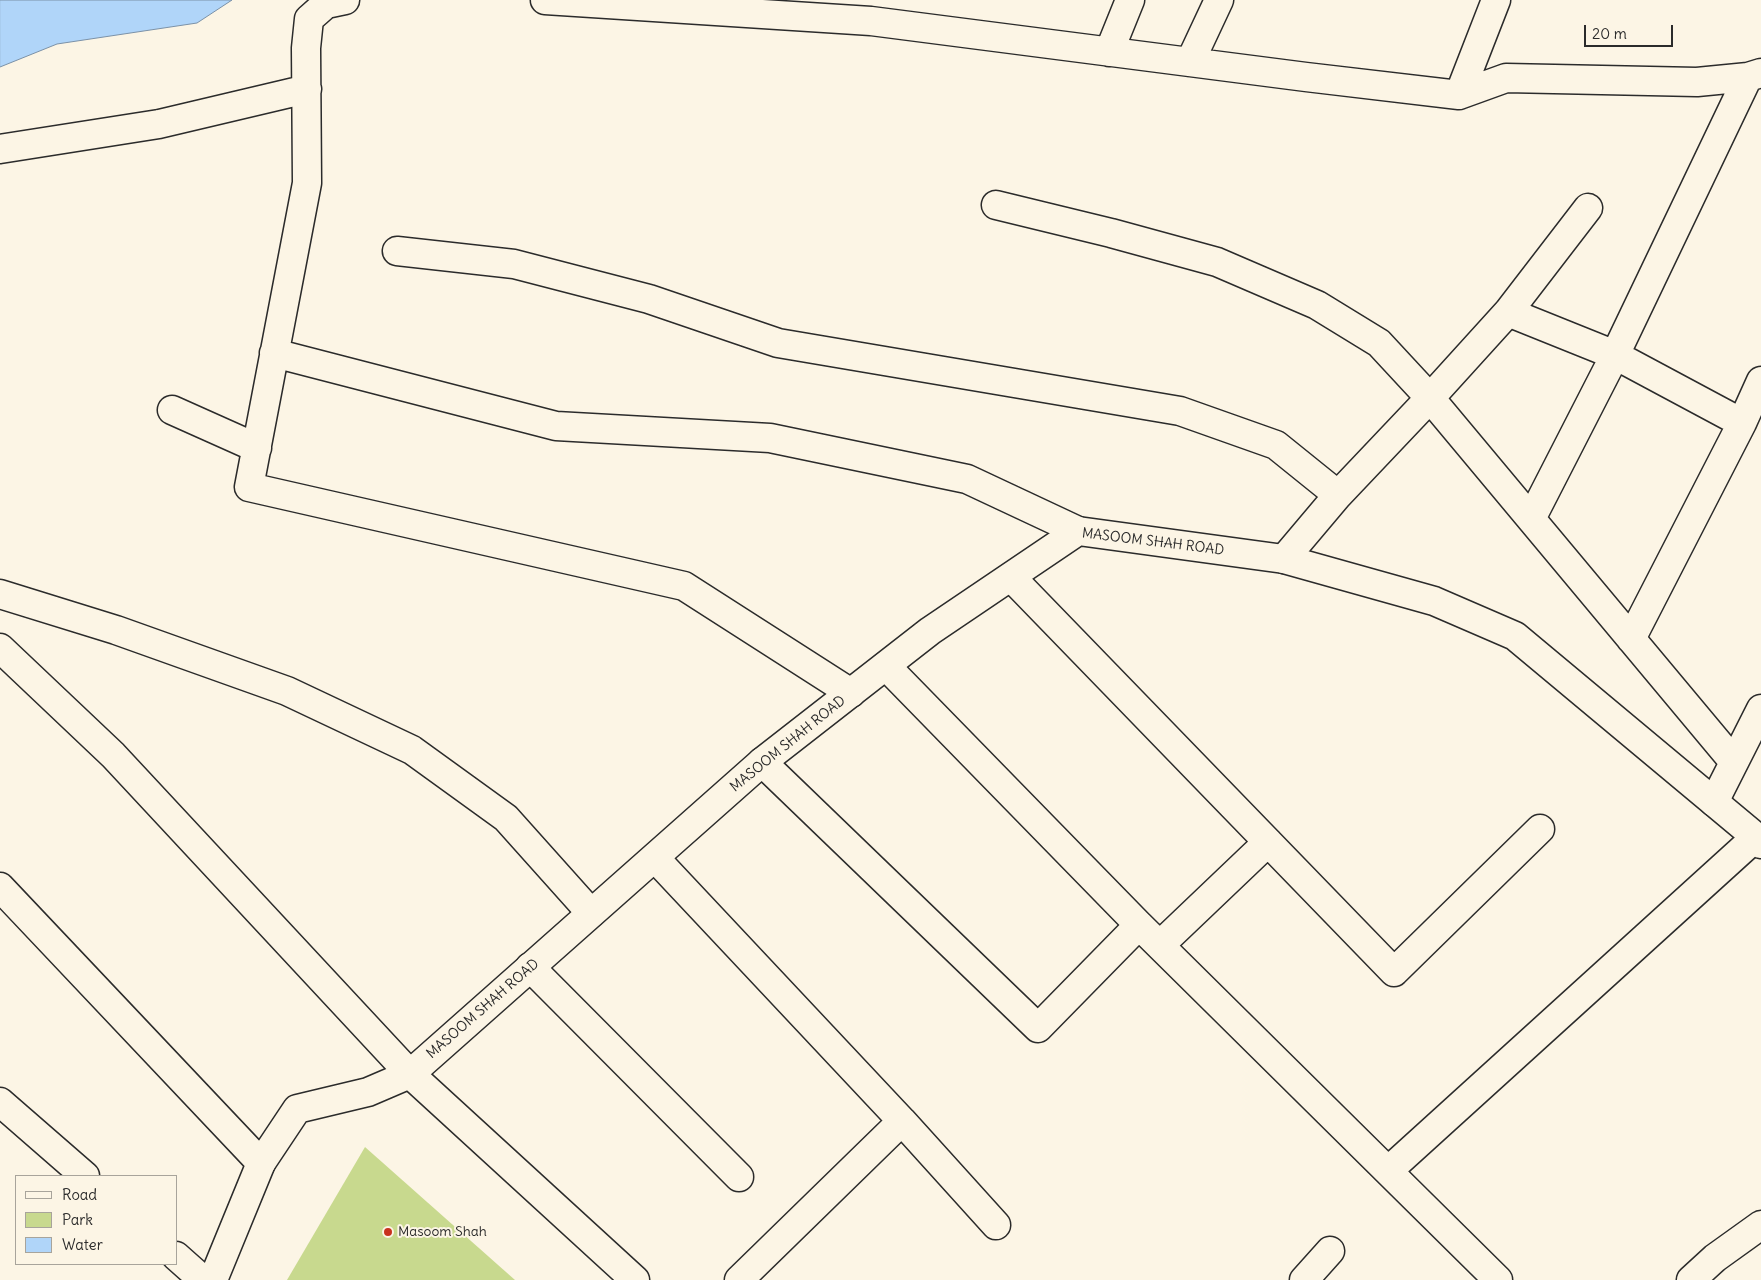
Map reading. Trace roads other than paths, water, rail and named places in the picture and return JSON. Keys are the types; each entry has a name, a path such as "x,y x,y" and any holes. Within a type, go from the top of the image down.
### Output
{"street":[{"path":"345,0 326,4 309,19 306,48 308,183 249,487 684,586 851,693"},
{"path":"545,0 871,21 1459,95 1506,78 1697,82 1755,75"},
{"path":"1109,52 1130,0"},
{"path":"1190,62 1219,0"},
{"path":"1459,95 1496,0"},
{"path":"1531,519 1755,75"},
{"path":"0,149 159,124 307,89"},
{"path":"996,205 1112,233 1217,262 1317,305 1379,343 1430,398 1734,762"},
{"path":"1284,558 1338,495 1508,312 1588,208"},
{"path":"397,251 514,264 649,299 778,343 1180,411 1276,446 1338,495"},
{"path":"1508,312 1615,354 1742,422"},
{"path":"274,354 556,426 770,438 967,479 1078,531"},
{"path":"1631,639 1761,381"},
{"path":"172,410 257,448"},
{"name":"MASOOM SHAH ROAD","path":"213,1280 260,1163 297,1109 368,1092 410,1074 762,762 930,631 1078,531 1284,558 1434,600 1515,636 1759,840"},
{"path":"1011,576 1394,972 1540,829"},
{"path":"0,594 116,630 286,691 412,750 506,818 591,913"},
{"path":"0,648 113,755 410,1074 635,1280"},
{"path":"886,666 1139,925 1498,1280"},
{"path":"1714,802 1761,709"},
{"path":"762,762 1038,1028 1139,925"},
{"path":"1388,1171 1759,840"},
{"path":"1160,946 1268,842"},
{"path":"654,858 902,1121 996,1225"},
{"path":"0,888 260,1163"},
{"path":"530,967 739,1177"},
{"path":"0,1102 84,1175"},
{"path":"738,1280 902,1121"},
{"path":"1691,1280 1715,1258 1761,1225"},
{"path":"1304,1280 1330,1251"},
{"path":"178,1258 203,1280"}],"water":[{"path":"0,0 232,0 197,23 57,44 0,67"}],"place":[{"name":"Masoom Shah","path":"388,1232"}]}
